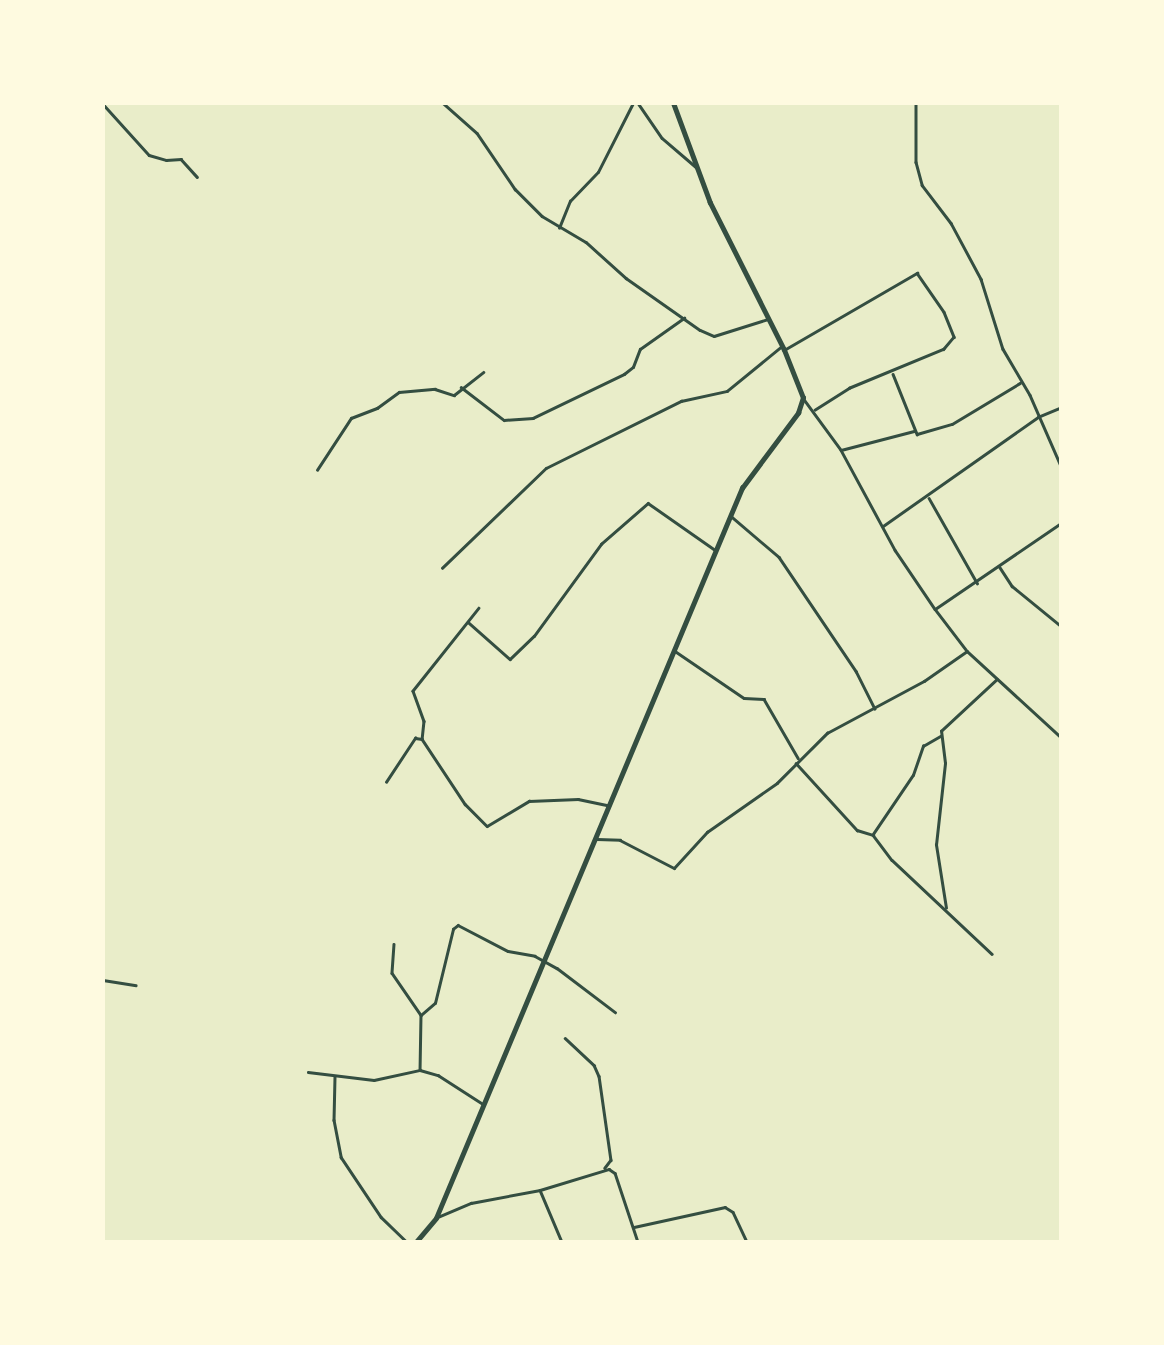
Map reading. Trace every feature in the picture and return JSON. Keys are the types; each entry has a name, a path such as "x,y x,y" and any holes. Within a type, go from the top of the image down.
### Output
{"main road":[{"path":"416,1242 436,1218 676,651 729,515 755,466 798,413 803,398 783,348 696,167 673,103"}],"street":[{"path":"443,103 477,133 522,197 559,228 612,261 626,278 684,318 714,336 768,319"},
{"path":"559,228 570,201 598,172 633,103"},
{"path":"638,103 662,138 696,167"},
{"path":"916,103 919,178 981,279 998,335 1061,466"},
{"path":"104,105 149,155 166,160 181,159 197,177"},
{"path":"442,568 546,468 681,401 727,391 783,348 917,273 928,285 954,337 944,349 893,373 850,388 814,410"},
{"path":"461,387 504,420 533,418 624,374 633,368 640,349 684,318"},
{"path":"317,470 346,421 377,408 389,396 435,389 447,396 461,387 468,387 483,372"},
{"path":"893,373 914,431"},
{"path":"841,450 914,431 923,434 952,424 1020,383"},
{"path":"803,398 841,450 883,526 935,609 967,651 1061,737"},
{"path":"883,526 929,498 1038,417 1061,407"},
{"path":"929,498 977,583"},
{"path":"468,622 510,659 534,636 601,544 648,503 715,550"},
{"path":"729,515 779,557 856,671 875,709"},
{"path":"935,609 977,583 1061,523"},
{"path":"999,566 1012,586 1034,599 1061,626"},
{"path":"479,608 412,691 424,721 422,739 466,804 487,826 529,801 578,799 610,807"},
{"path":"676,651 744,698 764,699 798,761 857,830 873,835 892,860 992,954"},
{"path":"597,839 620,840 674,868 707,832 777,783 827,733 875,709 967,651"},
{"path":"873,835 913,775 923,746 940,736 997,680"},
{"path":"940,736 945,762 936,845 946,908"},
{"path":"386,782 415,738 422,739"},
{"path":"421,1015 435,1003 456,925 508,951 543,962 615,1012"},
{"path":"394,944 392,973 421,1015 420,1070"},
{"path":"103,980 135,985"},
{"path":"436,1218 471,1203 540,1190 605,1168 611,1160 599,1076 594,1065 565,1038"},
{"path":"309,1072 335,1077 382,1080 420,1070 438,1075 483,1104"},
{"path":"335,1077 334,1120 341,1157 381,1217 407,1242"},
{"path":"605,1168 615,1173 638,1242"},
{"path":"540,1190 562,1242"},
{"path":"634,1227 725,1207 747,1242"}]}
